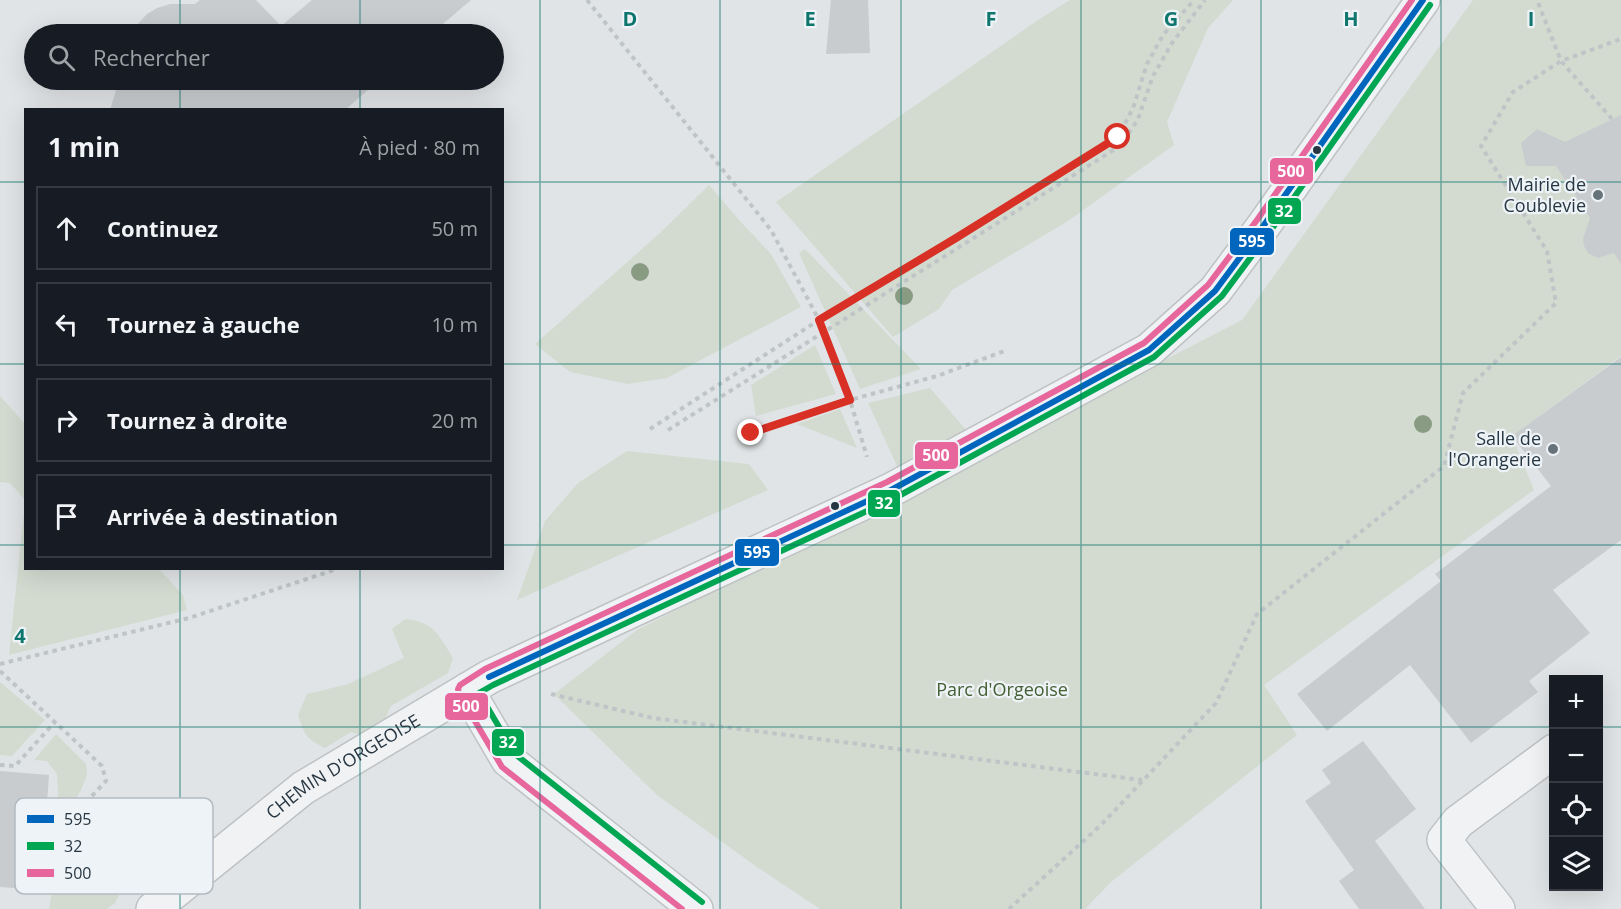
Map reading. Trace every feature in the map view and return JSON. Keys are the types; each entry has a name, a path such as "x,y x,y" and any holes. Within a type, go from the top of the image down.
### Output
{"street":[{"name":"CHEMIN D'ORGEOISE","path":"213,861 303,788 489,677 891,490 1149,350 1215,291 1423,0"},
{"path":"468,690 508,760 696,909"},
{"path":"1498,909 1444,840 1458,822 1549,755"},
{"name":"CHEMIN D'ORGEOISE","path":"153,909 172,894"}],"path":[{"path":"587,0 771,230 819,320 850,400 867,458"},
{"path":"650,429 819,320 1118,137 1133,108 1147,64 1163,35 1194,0"},
{"path":"668,430 1120,146 1138,119 1153,76 1162,60 1205,0"},
{"path":"1537,0 1561,61 1612,119"},
{"path":"1009,909 1102,824 1216,704 1257,614 1444,466 1463,393 1556,303 1547,251 1481,146 1513,92 1561,61 1621,39"},
{"path":"751,433 850,400 937,376 1007,350"},
{"path":"792,419 797,424"},
{"path":"857,448 864,448"},
{"path":"0,664 189,618 329,570"},
{"path":"0,671 102,766 106,781 90,798"},
{"path":"551,694 653,718 1143,780"},
{"path":"0,765 15,766 55,722"}],"green space":[{"path":"1070,0 1233,0 1208,28 1167,122 1174,145 1068,221 952,290 939,309 893,337 776,202"},
{"name":"Parc d'Orgeoise","path":"1473,0 1621,0 1621,356 1512,436 1534,490 1264,685 1297,735 1111,882 1085,909 820,909 657,795 554,694 637,630 1242,320"},
{"path":"709,185 771,254 801,307 667,378 628,384 570,372 535,344 661,232"},
{"path":"805,249 921,369 860,389 799,253"},
{"path":"815,345 836,394 756,416 751,385"},
{"path":"930,388 967,431 898,468 868,403"},
{"path":"0,396 24,423 24,499 10,483 0,482"},
{"path":"840,409 857,448 797,424"},
{"path":"627,451 749,464 768,490 517,600 545,521 578,483"},
{"path":"24,512 24,570 160,570 183,595 187,610 9,655"},
{"path":"405,619 423,623 439,636 453,658 448,673 391,706 384,721 362,735 351,732 325,748 313,741 304,732 298,715 307,694 348,684 404,658 392,629"},
{"path":"0,682 45,720 12,756 0,755"},
{"path":"56,734 86,764 87,775 76,798 58,798 57,774 47,761 34,760"},
{"path":"52,894 120,894 115,903 107,909 49,909"}],"building":[{"path":"200,0 256,0 279,24 138,24 157,8 170,4 195,4"},
{"path":"312,0 471,0 443,24 283,24"},
{"path":"831,0 868,0 870,53 826,54"},
{"path":"116,90 368,90 347,108 111,108"},
{"name":"Mairie de Coublevie","path":"1621,115 1621,264 1614,253 1598,258 1588,253 1583,239 1590,218 1556,166 1526,166 1521,143 1537,129 1565,142"},
{"path":"1621,357 1621,540 1553,590 1590,633 1529,681 1538,692 1471,743 1410,665 1327,731 1297,694 1441,581 1435,574 1551,486 1512,436"},
{"path":"1363,741 1416,809 1375,841 1425,909 1359,909 1339,881 1354,870 1305,801 1331,783 1322,770"},
{"path":"0,771 49,775 47,798 15,798 15,888 0,887"}],"transit line":[{"name":"500","path":"682,909 502,767 459,694 460,685 485,669 887,482 1144,343 1208,285 1257,220 1412,0"},
{"name":"595","path":"489,677 891,490 1149,350 1215,291 1423,0"},
{"name":"32","path":"702,902 515,754 479,693 895,498 1154,357 1222,296 1430,5"}],"place":[{"name":"Mairie de Coublevie","path":"1598,195"},
{"name":"Salle de l'Orangerie","path":"1553,449"}],"route":[{"path":"751,433 850,400 819,320 1118,137"}]}
